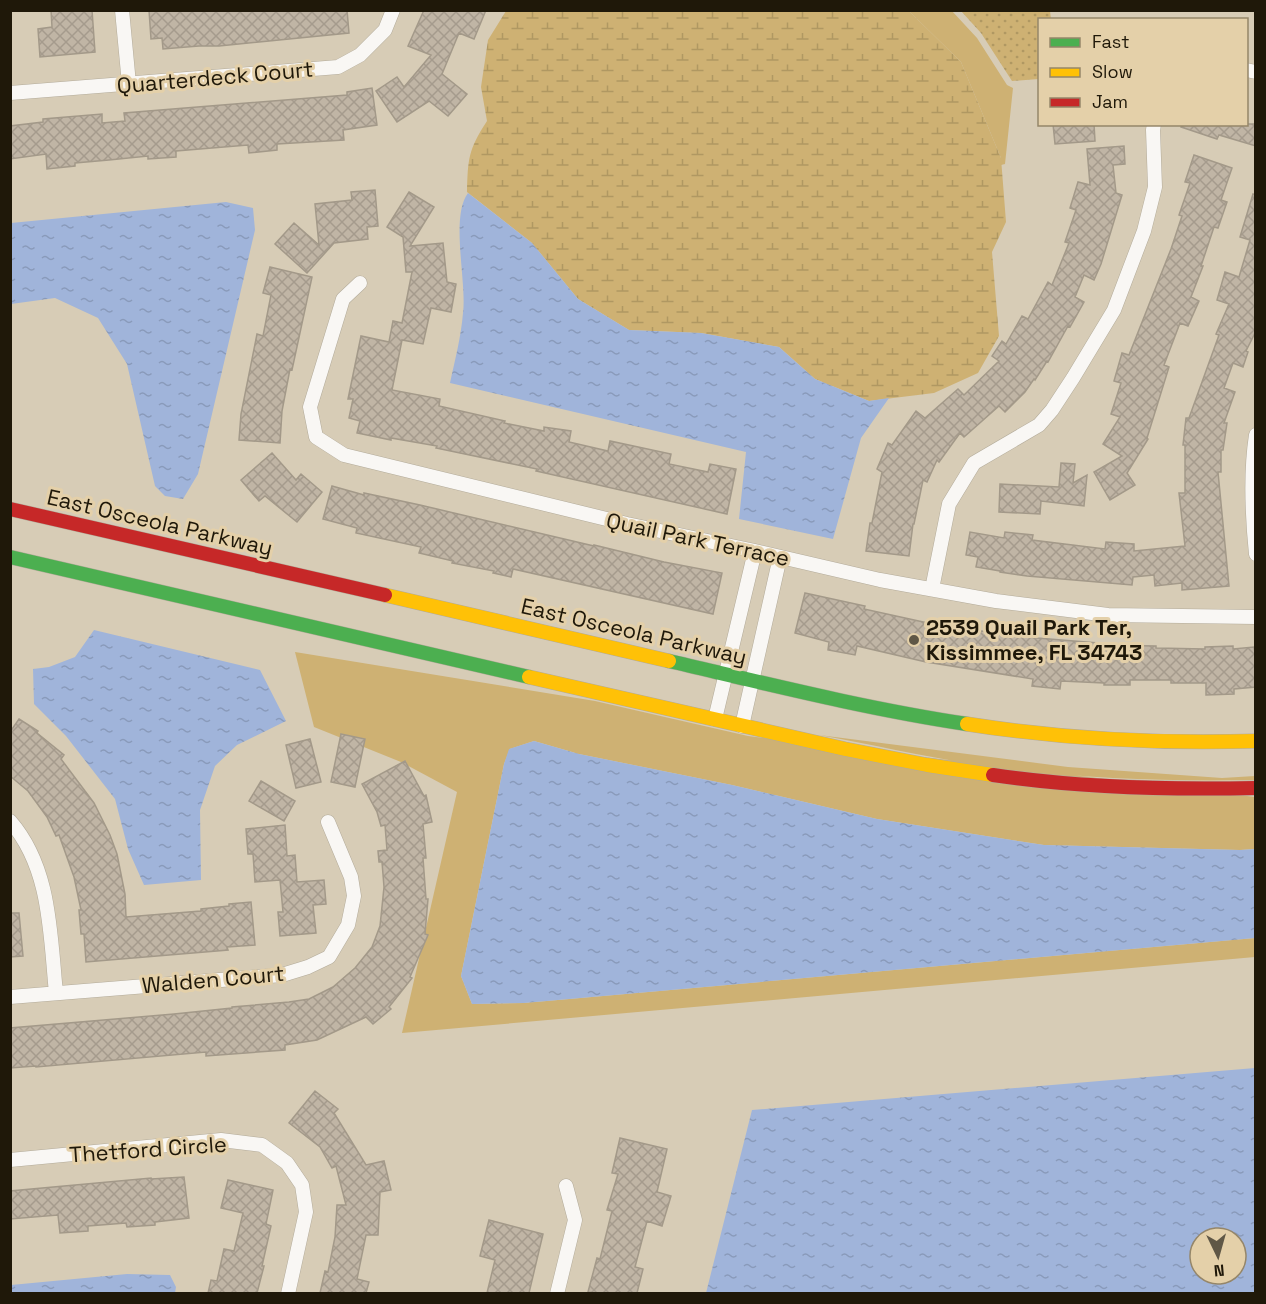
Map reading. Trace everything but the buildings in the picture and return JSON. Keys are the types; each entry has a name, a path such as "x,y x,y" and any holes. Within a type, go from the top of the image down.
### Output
{"main road":[{"name":"East Osceola Parkway","path":"10,509 842,701 921,717 1077,737 1161,742 1256,741"},
{"path":"10,557 870,754 970,772 1061,784 1137,789 1256,788"}],"street":[{"path":"122,10 129,84"},
{"name":"Quarterdeck Court","path":"10,93 338,66 360,55 385,30 393,10"},
{"path":"932,589 949,504 974,463 1039,425 1068,386 1114,310 1144,231 1155,187 1154,126"},
{"name":"Quail Park Terrace","path":"360,283 343,299 310,407 316,437 344,455 627,524 880,580 996,601 1108,615 1256,617"},
{"path":"1256,435 1253,454 1253,520 1256,554"},
{"path":"715,719 755,551"},
{"path":"742,726 780,557"},
{"path":"10,821 21,833 33,857 45,892 56,993"},
{"name":"Walden Court","path":"10,997 282,975 308,968 329,957 348,925 354,896 351,877 328,822"},
{"name":"Thetford Circle","path":"10,1160 221,1140 262,1145 287,1163 302,1185 306,1212 288,1293"},
{"path":"557,1293 575,1221 566,1185"}],"green space":[{"path":"506,11 909,11 961,62 1001,158 1006,222 992,252 999,336 978,373 934,393 869,401 815,379 779,347 701,333 629,330 578,299 532,243 467,192 470,155 487,121 481,87 488,40"},
{"path":"909,11 952,11 977,38 1007,85 1013,88 1005,164 1001,165 1001,158 961,62"},
{"path":"961,11 1050,11 1051,18 1038,18 1038,79 1012,81 981,33"},
{"path":"295,652 595,701 748,736 1255,797 1255,849 1044,845 877,819 732,785 579,754 534,741 510,749 504,764 461,976 472,1004 524,1003 1255,938 1255,957 402,1033 457,792 401,762 314,727"},
{"path":"819,735 1068,767 1222,778 1255,776 1255,780 1149,780 1043,773 953,761"}],"water":[{"path":"468,193 532,243 578,299 629,330 701,333 779,347 815,379 869,401 889,398 861,438 833,539 739,519 746,452 450,383 463,313 460,218"},
{"path":"226,202 253,208 255,230 198,474 183,499 165,496 155,486 127,364 98,318 55,298 11,304 11,223"},
{"path":"94,630 260,670 286,721 237,745 215,766 200,810 201,880 144,885 128,849 115,799 66,736 34,704 33,669 49,667 75,657"},
{"path":"534,741 579,754 732,785 877,819 1044,845 1255,849 1255,938 524,1003 472,1004 461,976 504,764 509,749"},
{"path":"1255,1068 1255,1293 706,1293 752,1110"},
{"path":"127,1274 170,1275 176,1287 175,1293 11,1293 11,1285"}],"traffic: fast":[{"path":"10,557 529,677"},
{"path":"669,661 855,704 967,724"}],"traffic: slow":[{"path":"385,595 669,661"},
{"path":"529,677 845,749 993,775"},
{"path":"967,724 1111,739 1183,742 1256,741"}],"traffic: jam":[{"path":"10,509 385,595"},
{"path":"993,775 1058,783 1124,787 1256,788"}],"place":[{"name":"2539 Quail Park Ter, Kissimmee, FL 34743","path":"914,640"}]}
